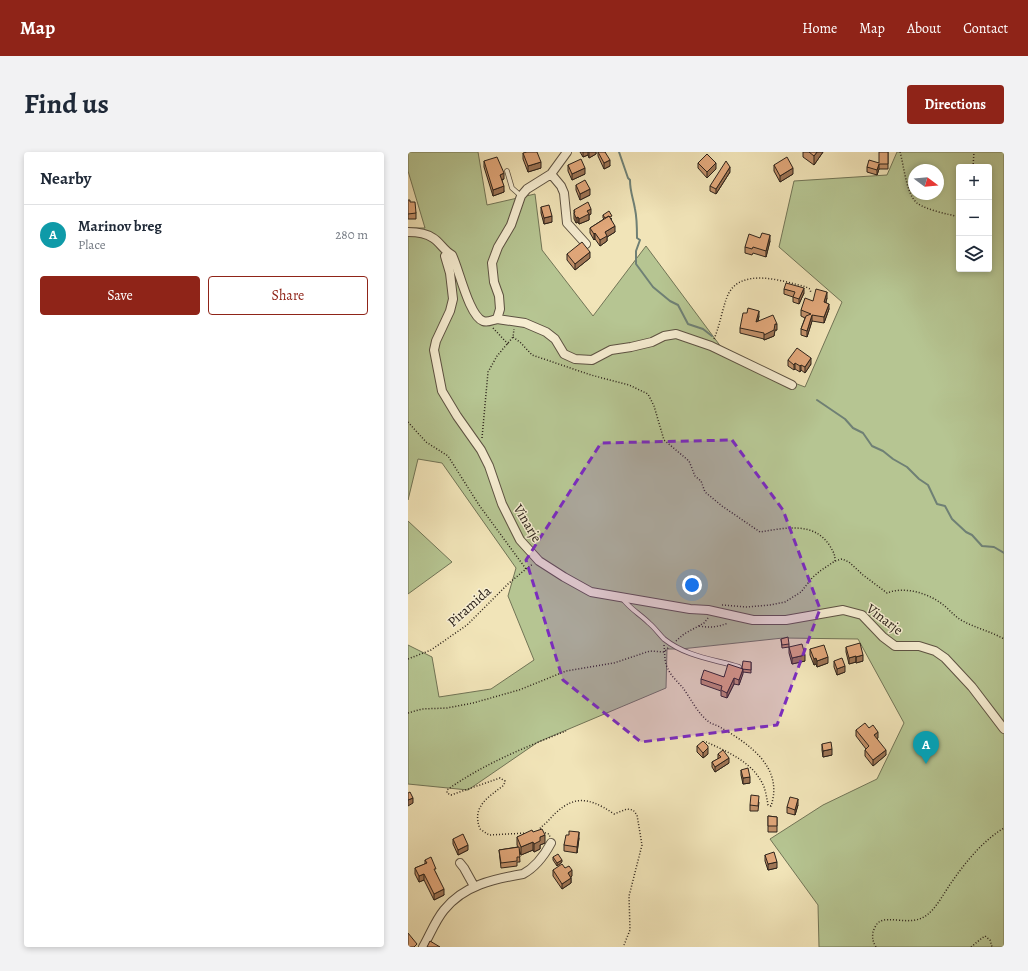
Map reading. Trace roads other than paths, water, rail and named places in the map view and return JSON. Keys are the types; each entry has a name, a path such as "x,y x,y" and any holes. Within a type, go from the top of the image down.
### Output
{"street":[{"path":"497,318 500,309 499,296 494,282 492,264 498,248 511,225 521,196 527,190 552,174 567,152"},
{"path":"552,174 562,186 567,222 586,244"},
{"path":"408,232 417,232 434,238 448,253 452,255 469,305 477,317 482,321 488,322 497,318 526,323 546,332 555,339 564,354 575,359 592,360 611,350 645,344 664,336 676,334 711,346 792,385"},
{"name":"Vinarje","path":"448,253 445,256 450,273 453,299 450,311 436,341 434,350 442,391 490,466 502,504 520,540 539,561 564,578 591,592 690,609 708,610 739,618 753,620 786,620 843,610 862,615 883,638 895,646 919,646 935,651 945,658 972,687 1004,729"},
{"path":"423,947 444,909 461,894 474,886 523,874 544,857 551,843"},
{"path":"460,863 474,886"}],"lane":[{"path":"507,171 512,188 521,196"},
{"path":"622,598 628,607 650,623 672,644 700,657 739,666"}],"waterway":[{"path":"619,152 630,180 636,216 637,238 640,240 636,251 636,264 653,287 670,301 678,305 688,324 703,329 712,336"},
{"path":"817,400 845,419 853,428 863,433 872,446 883,451 907,467 919,479 928,485 937,504 945,506 952,519 966,532 972,535 982,546 994,547 1004,553"}],"place":[{"name":"Marinov breg","path":"926,764"}]}
